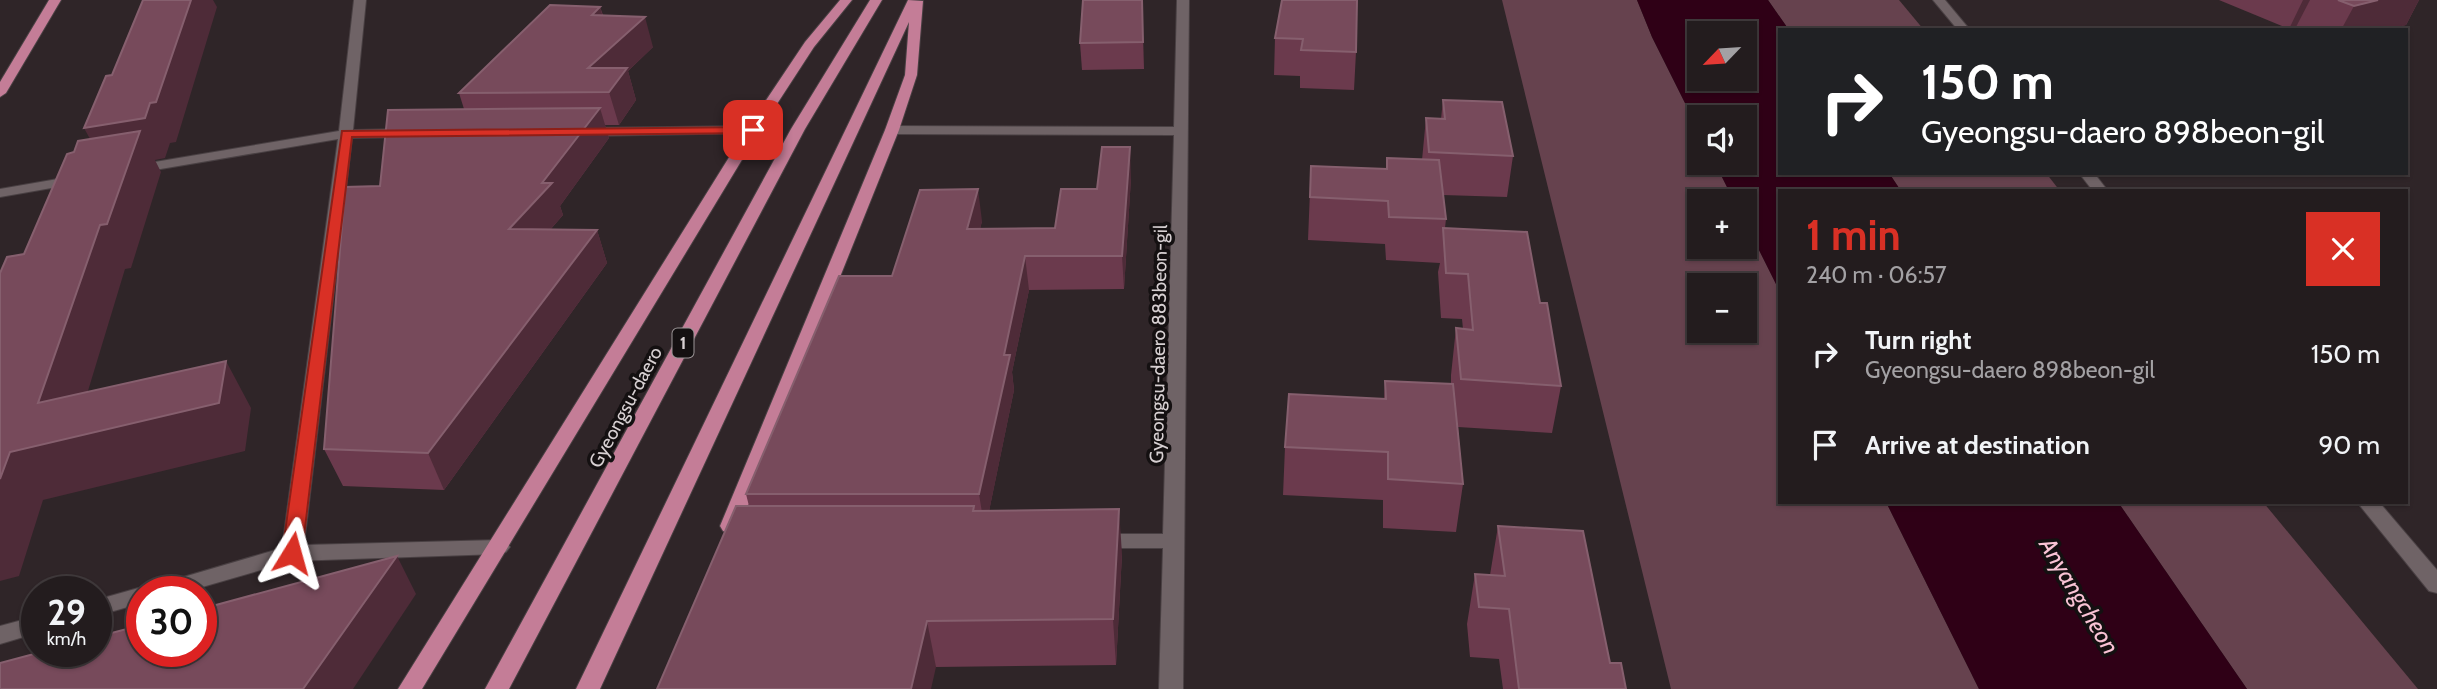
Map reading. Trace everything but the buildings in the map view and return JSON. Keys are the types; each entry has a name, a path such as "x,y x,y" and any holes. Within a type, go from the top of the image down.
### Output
{"main road":[{"path":"0,93 55,0"},
{"path":"410,689 753,130 809,46 846,0"},
{"name":"Gyeongsu-daero","path":"497,689 798,129 876,0"},
{"path":"731,541 911,75 916,0"},
{"path":"588,689 916,0"}],"street":[{"path":"292,553 346,134 360,0"},
{"name":"Gyeongsu-daero 883beon-gil","path":"1171,689 1183,0"},
{"path":"1939,0 1962,28"},
{"path":"577,132 753,130"},
{"path":"892,130 1182,131"},
{"path":"120,172 346,134 428,133"},
{"path":"2088,175 2099,189"},
{"path":"0,193 93,177"},
{"path":"2369,504 2437,585"},
{"path":"1079,541 1175,541"},
{"path":"211,576 292,553 499,547"},
{"path":"0,635 21,629"}],"shaded area":[{"path":"1502,0 1637,0 1687,107 1687,175 1721,175 1728,189 1687,189 1687,259 1757,259 1757,246 1778,288 1778,504 1887,504 1979,689 1671,689"},
{"path":"1768,0 1899,0 1922,28 1788,28"},
{"path":"1890,175 2048,175 2058,189 1900,189"},
{"path":"2119,504 2265,504 2418,689 2247,689"}],"water":[{"path":"1637,0 1768,0 1788,28 1778,28 1778,175 1890,175 1900,189 1778,189 1778,288 1757,246 1757,189 1728,189 1721,175 1757,175 1757,105 1687,107"},
{"name":"Anyangcheon","path":"1887,504 2119,504 2247,689 1979,689"}],"route":[{"path":"292,553 346,134 753,130"}]}
